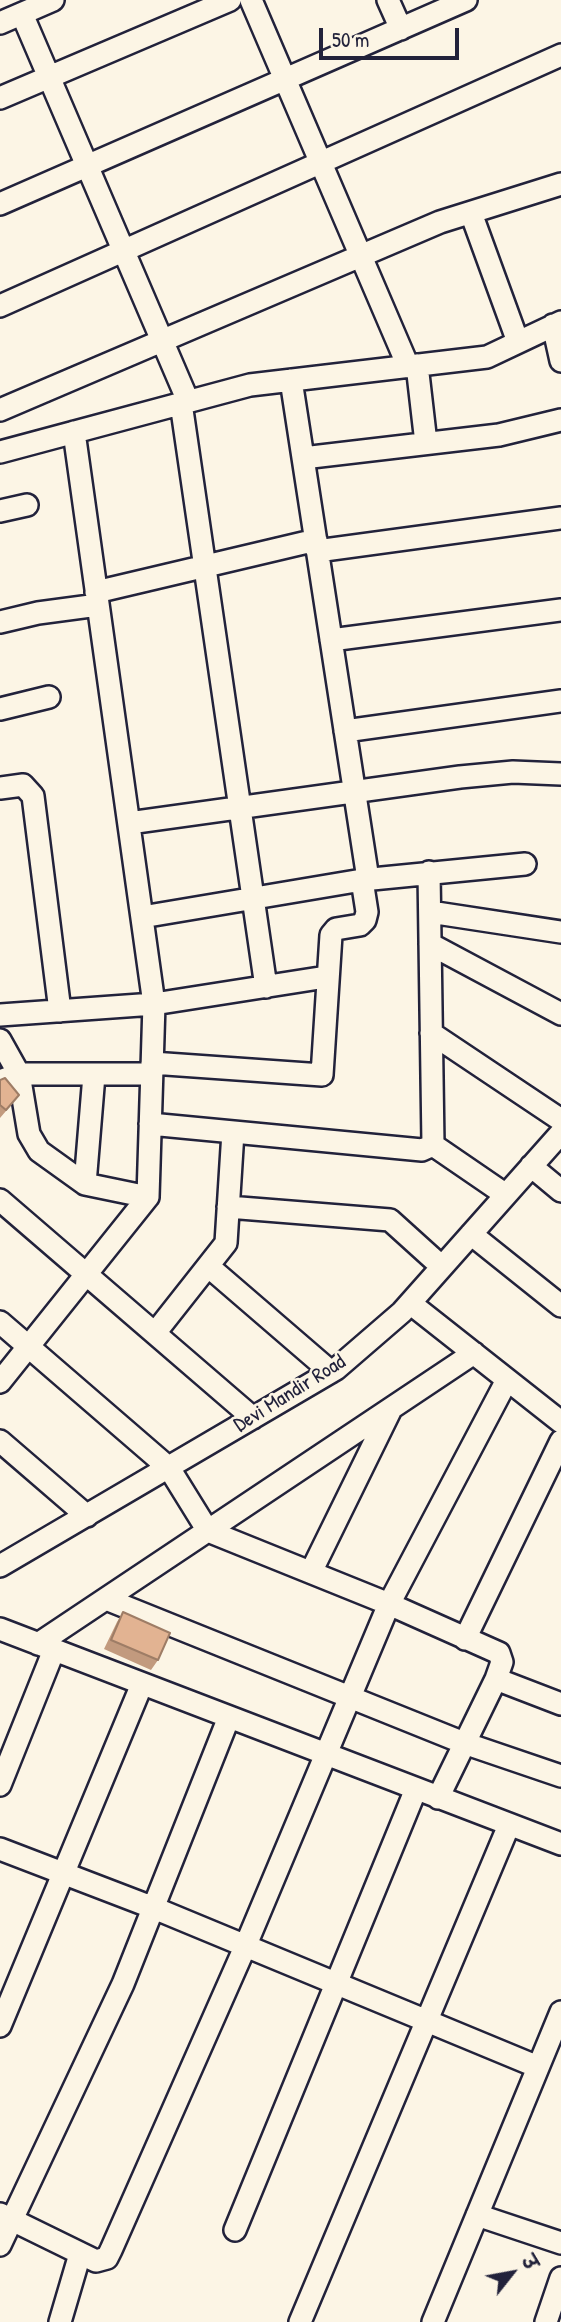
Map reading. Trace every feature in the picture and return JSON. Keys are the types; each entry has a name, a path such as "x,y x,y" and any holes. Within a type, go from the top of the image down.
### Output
{"street":[{"path":"0,23 53,0"},
{"path":"0,98 230,0"},
{"path":"251,0 361,256 413,365 426,443"},
{"path":"388,0 401,29"},
{"path":"0,204 466,0"},
{"path":"22,14 163,341 185,402 205,565 266,987"},
{"path":"0,306 561,55"},
{"path":"0,410 361,256 471,213 561,184"},
{"path":"471,213 518,342"},
{"path":"0,452 250,385 487,357 557,323 561,361"},
{"path":"10,1077 94,1075 152,1069 322,1075 326,977 331,934 336,929 360,925 368,912 355,792 291,380"},
{"path":"303,458 499,435 561,420"},
{"path":"0,1382 148,1197 154,1004 74,432"},
{"path":"0,511 27,505"},
{"path":"0,622 97,599 205,565 317,545 561,519"},
{"path":"331,640 561,610"},
{"path":"0,709 49,697"},
{"path":"345,731 561,701"},
{"path":"129,823 513,772 561,774"},
{"path":"0,788 23,785 33,796 60,1011"},
{"path":"142,916 365,880 525,864"},
{"path":"429,872 433,1145"},
{"path":"430,912 561,932"},
{"path":"430,944 561,1014"},
{"path":"0,1015 154,1004 326,977"},
{"path":"431,1033 561,1119"},
{"path":"0,1040 32,1143 39,1151 85,1184 148,1197"},
{"path":"85,1184 94,1075"},
{"path":"150,1125 422,1150 433,1145"},
{"path":"155,1334 226,1243 233,1132"},
{"name":"Devi Mandir Road","path":"2,1562 87,1516 331,1372 410,1303 561,1133"},
{"path":"433,1145 506,1195"},
{"path":"531,1166 561,1191"},
{"path":"0,1200 253,1418"},
{"path":"229,1207 390,1220 442,1267"},
{"path":"471,1234 561,1306"},
{"path":"208,1266 331,1372"},
{"path":"410,1303 561,1422"},
{"path":"0,1321 169,1468 208,1531 389,1604 499,1653 502,1662 496,1679 438,1798"},
{"path":"0,1785 46,1647 106,1599 474,1353"},
{"path":"6,2217 80,2254 101,2261 111,2250 246,1947 324,1754 389,1604 507,1380"},
{"path":"311,1572 391,1409"},
{"path":"0,1441 87,1516"},
{"path":"465,1639 561,1441"},
{"path":"106,1599 464,1743 561,1776"},
{"path":"0,1629 561,1844"},
{"path":"496,1679 561,1704"},
{"path":"0,2026 142,1684"},
{"path":"0,2245 6,2217 124,1984 229,1717"},
{"path":"235,2230 416,1789"},
{"path":"300,2322 509,1825"},
{"path":"0,1849 154,1908 538,2067"},
{"path":"433,2322 561,2012"},
{"path":"477,2215 561,2243"},
{"path":"60,2322 80,2254"},
{"path":"545,2322 561,2278"}],"building":[{"path":"5,1078 19,1095 6,1110 0,1105 0,1080"},
{"path":"123,1612 170,1633 158,1660 111,1640"}]}
